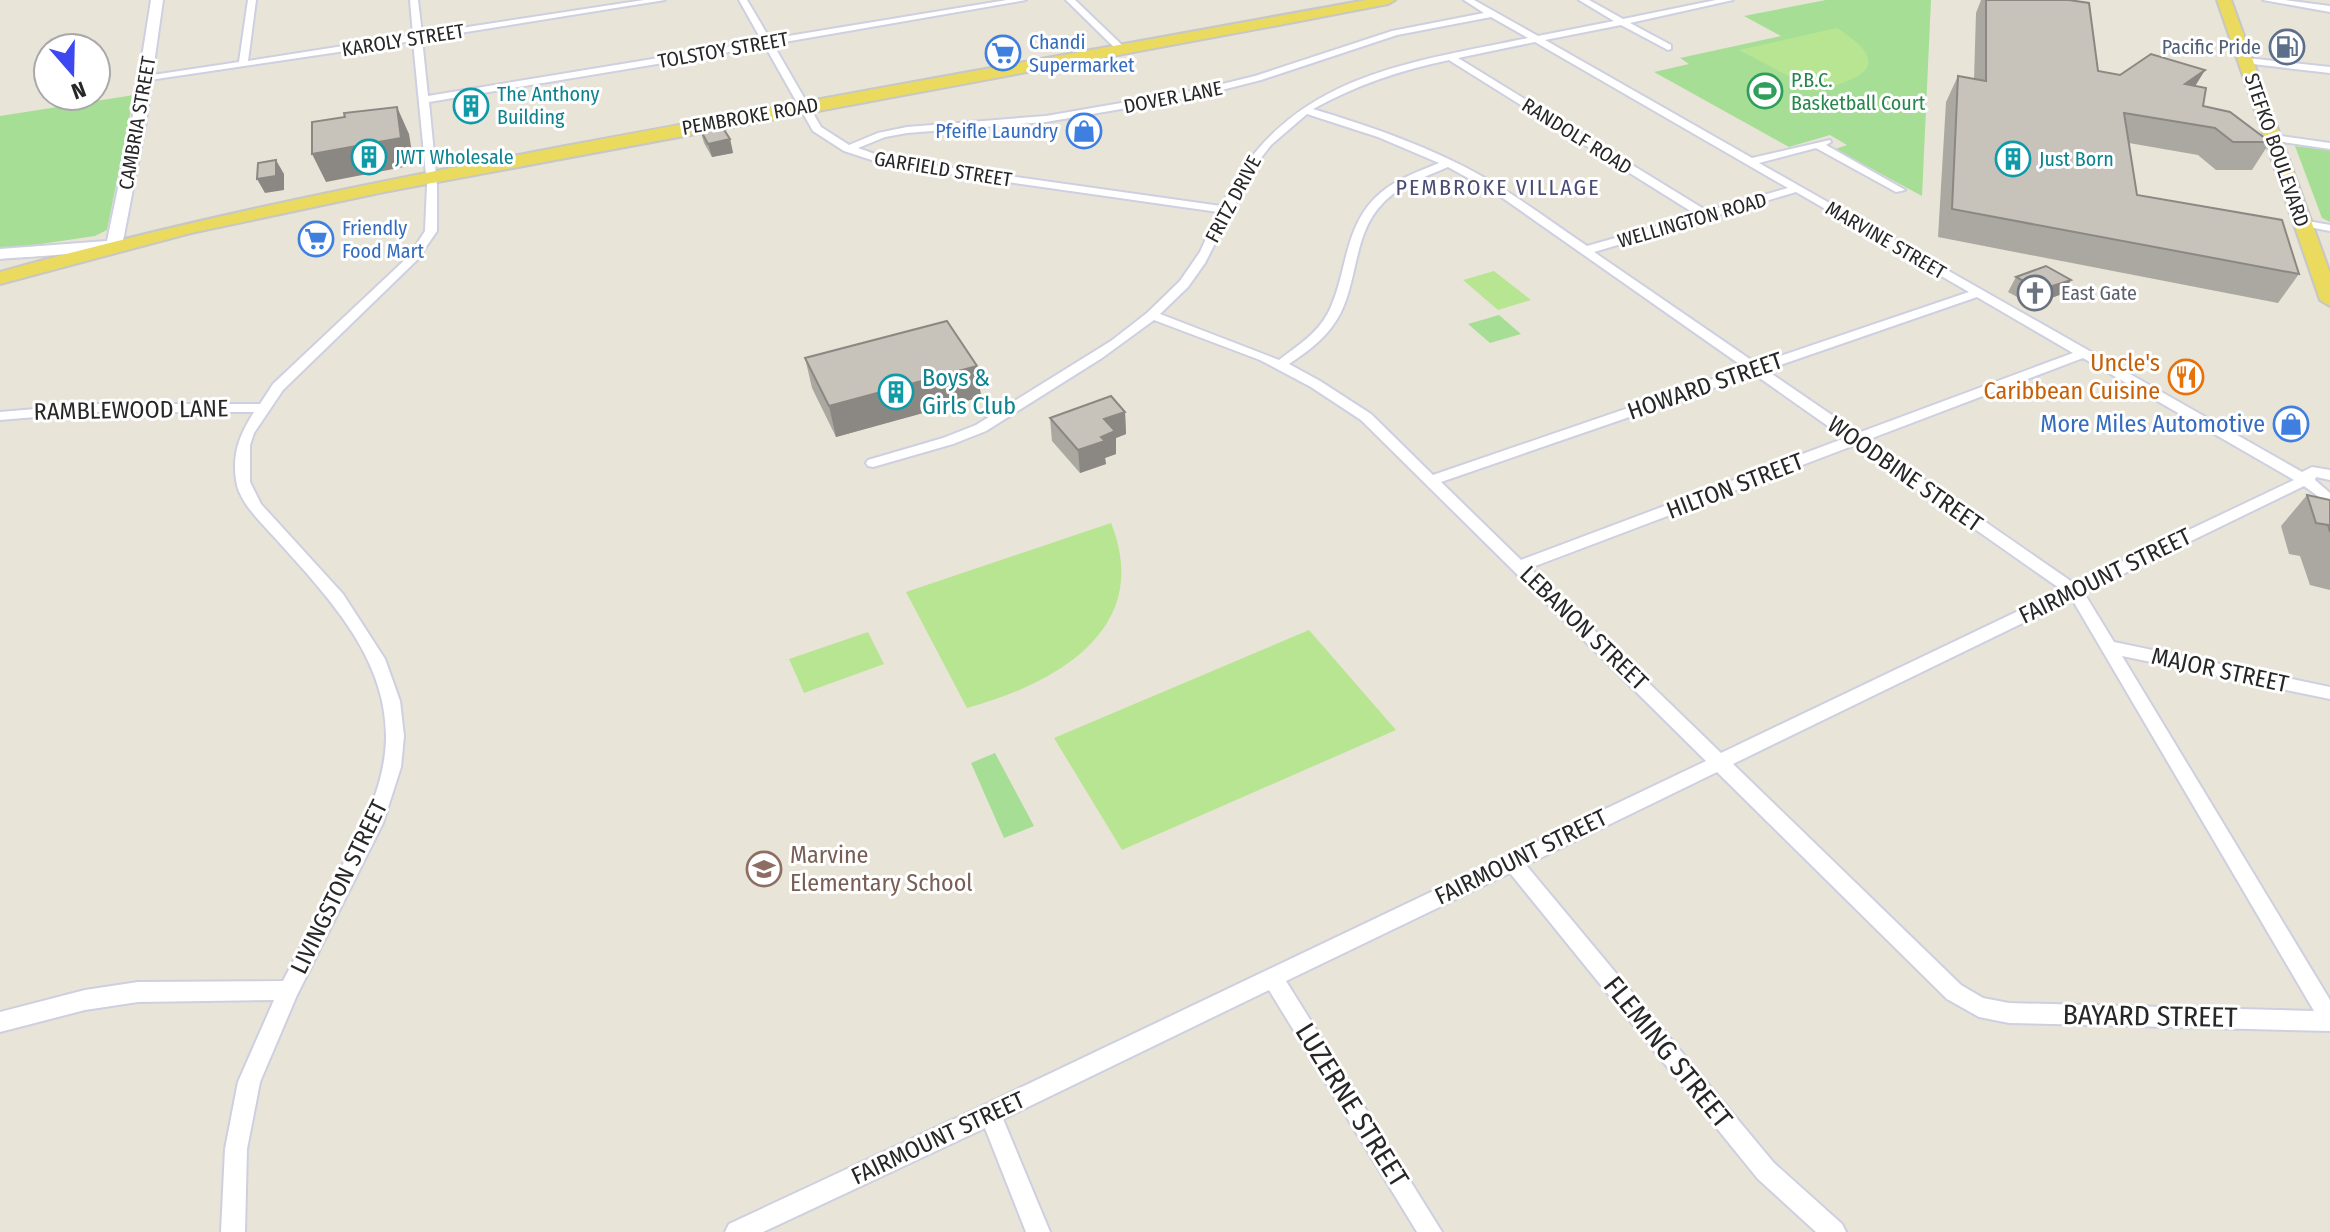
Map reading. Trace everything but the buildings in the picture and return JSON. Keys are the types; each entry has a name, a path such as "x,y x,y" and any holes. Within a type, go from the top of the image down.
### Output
{"main road":[{"name":"PEMBROKE ROAD","path":"0,278 233,217 431,177 1388,0"},
{"name":"STEFKO BOULEVARD","path":"2224,0 2330,300"}],"street":[{"name":"CAMBRIA STREET","path":"114,246 146,79 157,0"},
{"path":"243,64 252,0"},
{"name":"LIVINGSTON STREET","path":"233,1232 236,1149 246,1094 260,1053 289,990 378,811 394,759 394,712 385,677 367,640 337,598 255,506 241,469 244,439 263,408 296,368 421,249 434,221 414,0"},
{"path":"578,0 582,12"},
{"name":"KAROLY STREET","path":"146,79 661,0"},
{"name":"GARFIELD STREET","path":"743,0 823,136 848,149 876,160 927,169 1224,210"},
{"name":"TOLSTOY STREET","path":"424,100 1022,0"},
{"path":"1070,0 1121,49"},
{"name":"MARVINE STREET","path":"1468,0 2307,479 2330,500"},
{"path":"1583,0 1668,47"},
{"name":"FRITZ DRIVE","path":"873,463 958,438 986,425 1102,354 1154,316 1194,271 1255,154 1306,110 1330,95 1376,75 1449,56 1729,0"},
{"path":"2267,0 2330,9"},
{"name":"DOVER LANE","path":"848,149 882,135 907,130 1069,116 1202,92 1281,71 1388,35 1492,14"},
{"name":"RANDOLF ROAD","path":"1449,56 1705,215"},
{"path":"2247,61 2330,70"},
{"name":"WOODBINE STREET","path":"1306,110 1386,136 1485,182 2076,592 2330,1020"},
{"path":"2274,138 2330,146"},
{"path":"1749,162 1831,140"},
{"path":"1817,144 1900,190"},
{"path":"1281,364 1325,328 1346,283 1359,227 1375,203 1396,186 1448,163"},
{"name":"WELLINGTON ROAD","path":"1587,250 1796,189"},
{"path":"2302,223 2330,228"},
{"path":"0,254 64,247 114,246"},
{"name":"HOWARD STREET","path":"1432,480 1978,293"},
{"name":"LEBANON STREET","path":"1154,316 1230,342 1281,364 1366,417 1943,981 1971,1003"},
{"name":"HILTON STREET","path":"1520,566 2084,353"},
{"name":"RAMBLEWOOD LANE","path":"0,416 95,408 263,408"},
{"path":"2307,479 2312,472 2330,475"},
{"name":"MARVINE STREET","path":"2307,479 2330,483"},
{"name":"FAIRMOUNT STREET","path":"737,1232 990,1114 2307,479"},
{"name":"MAJOR STREET","path":"2110,647 2330,693"},
{"name":"FLEMING STREET","path":"1512,861 1766,1171 1834,1232"},
{"name":"LUZERNE STREET","path":"1273,978 1430,1232"},
{"path":"0,1022 85,1000 138,992 289,990"},
{"name":"BAYARD STREET","path":"1971,1003 2009,1013 2330,1020"},
{"path":"990,1114 1038,1232"}],"green space":[{"path":"1826,0 1931,0 1922,196 1835,149 1847,145 1830,135 1789,147 1654,72 1689,64 1680,58 1781,36 1744,16"},
{"path":"1837,28 1855,41 1869,61 1859,75 1817,91 1739,50"},
{"path":"134,95 107,230 95,236 0,250 0,116 32,111 112,112 112,98"},
{"path":"2295,146 2330,150 2330,222 2322,218"},
{"path":"1494,271 1531,300 1498,310 1463,280"},
{"path":"1499,315 1521,334 1490,343 1468,324"},
{"path":"1111,523 1121,561 1119,594 1108,622 1088,647 1063,667 1033,684 967,708 906,592"},
{"path":"1309,630 1396,730 1122,850 1054,738"},
{"path":"868,632 884,664 804,693 789,659"},
{"path":"995,753 1034,826 1004,838 971,763"}],"place":[{"name":"Pacific Pride","path":"2287,47"},
{"name":"Chandi Supermarket","path":"1003,53"},
{"name":"P.B.C. Basketball Court","path":"1765,91"},
{"name":"The Anthony Building","path":"471,106"},
{"name":"Pfeifle Laundry","path":"1084,131"},
{"name":"JWT Wholesale","path":"369,157"},
{"name":"Just Born","path":"2013,159"},
{"name":"Friendly Food Mart","path":"316,239"},
{"name":"East Gate","path":"2035,293"},
{"name":"Uncle's Caribbean Cuisine","path":"2186,377"},
{"name":"Boys & Girls Club","path":"896,392"},
{"name":"More Miles Automotive","path":"2291,424"},
{"name":"Marvine Elementary School","path":"764,869"}],"district":[{"name":"PEMBROKE VILLAGE","path":"1498,187"}]}
